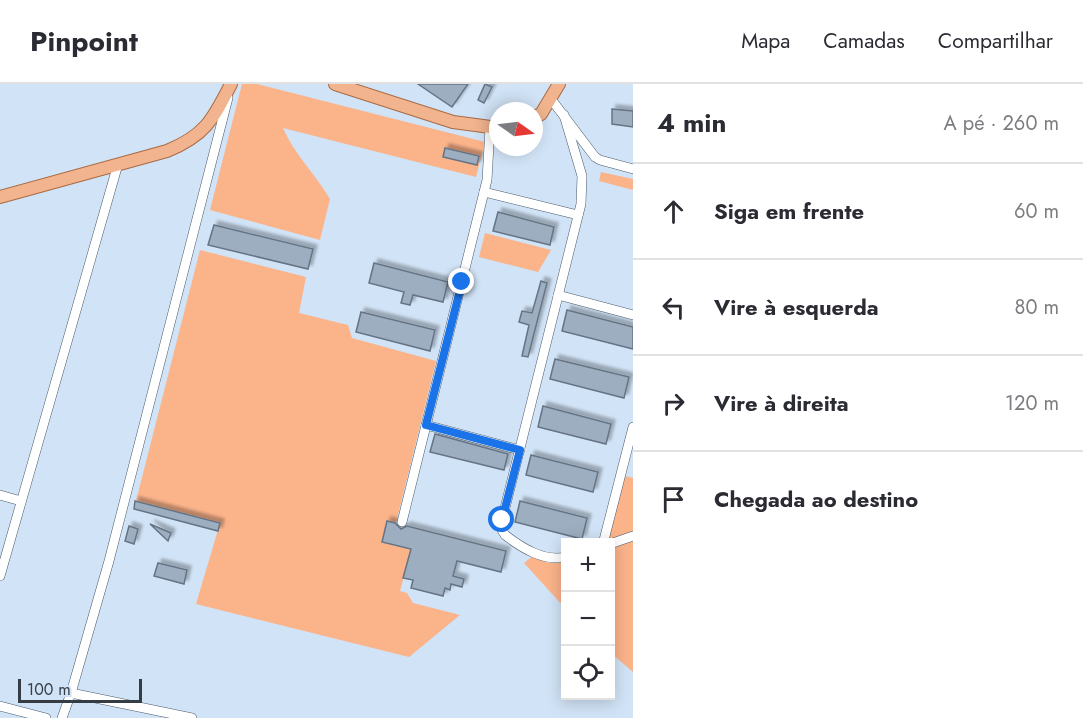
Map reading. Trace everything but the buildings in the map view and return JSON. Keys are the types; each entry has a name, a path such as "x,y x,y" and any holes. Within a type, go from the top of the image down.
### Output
{"main road":[{"path":"0,196 167,151 197,135 213,118 231,84"},
{"path":"335,84 427,115 453,122 489,127"},
{"path":"543,111 559,84"}],"street":[{"path":"62,718 109,561 231,84"},
{"path":"551,99 595,157 633,169"},
{"path":"561,557 551,558 536,554 511,539 502,530 502,520 581,204 582,176 564,114"},
{"path":"402,522 487,180 490,156"},
{"path":"0,576 5,542 21,501 118,164"},
{"path":"484,192 578,215"},
{"path":"558,295 633,315"},
{"path":"426,425 520,450"},
{"path":"608,538 633,427"},
{"path":"0,495 21,501"},
{"path":"615,540 633,536"},
{"path":"71,693 192,718"},
{"path":"0,706 46,718"}],"shaded area":[{"path":"242,84 257,84 485,142 476,177 283,128 293,147 330,199 320,240 210,210"},
{"path":"601,172 633,179 633,190 599,181"},
{"path":"485,233 551,250 538,272 479,257"},
{"path":"200,250 306,277 299,313 348,325 352,338 436,361 396,523 387,522 411,549 400,591 407,593 413,603 460,615 409,657 196,604 220,523 136,501"},
{"path":"621,475 633,478 633,672 615,656 615,538 604,538"},
{"path":"534,555 548,563 561,561 561,604 524,563"}],"route":[{"path":"462,282 426,425 520,450 502,520"}]}
